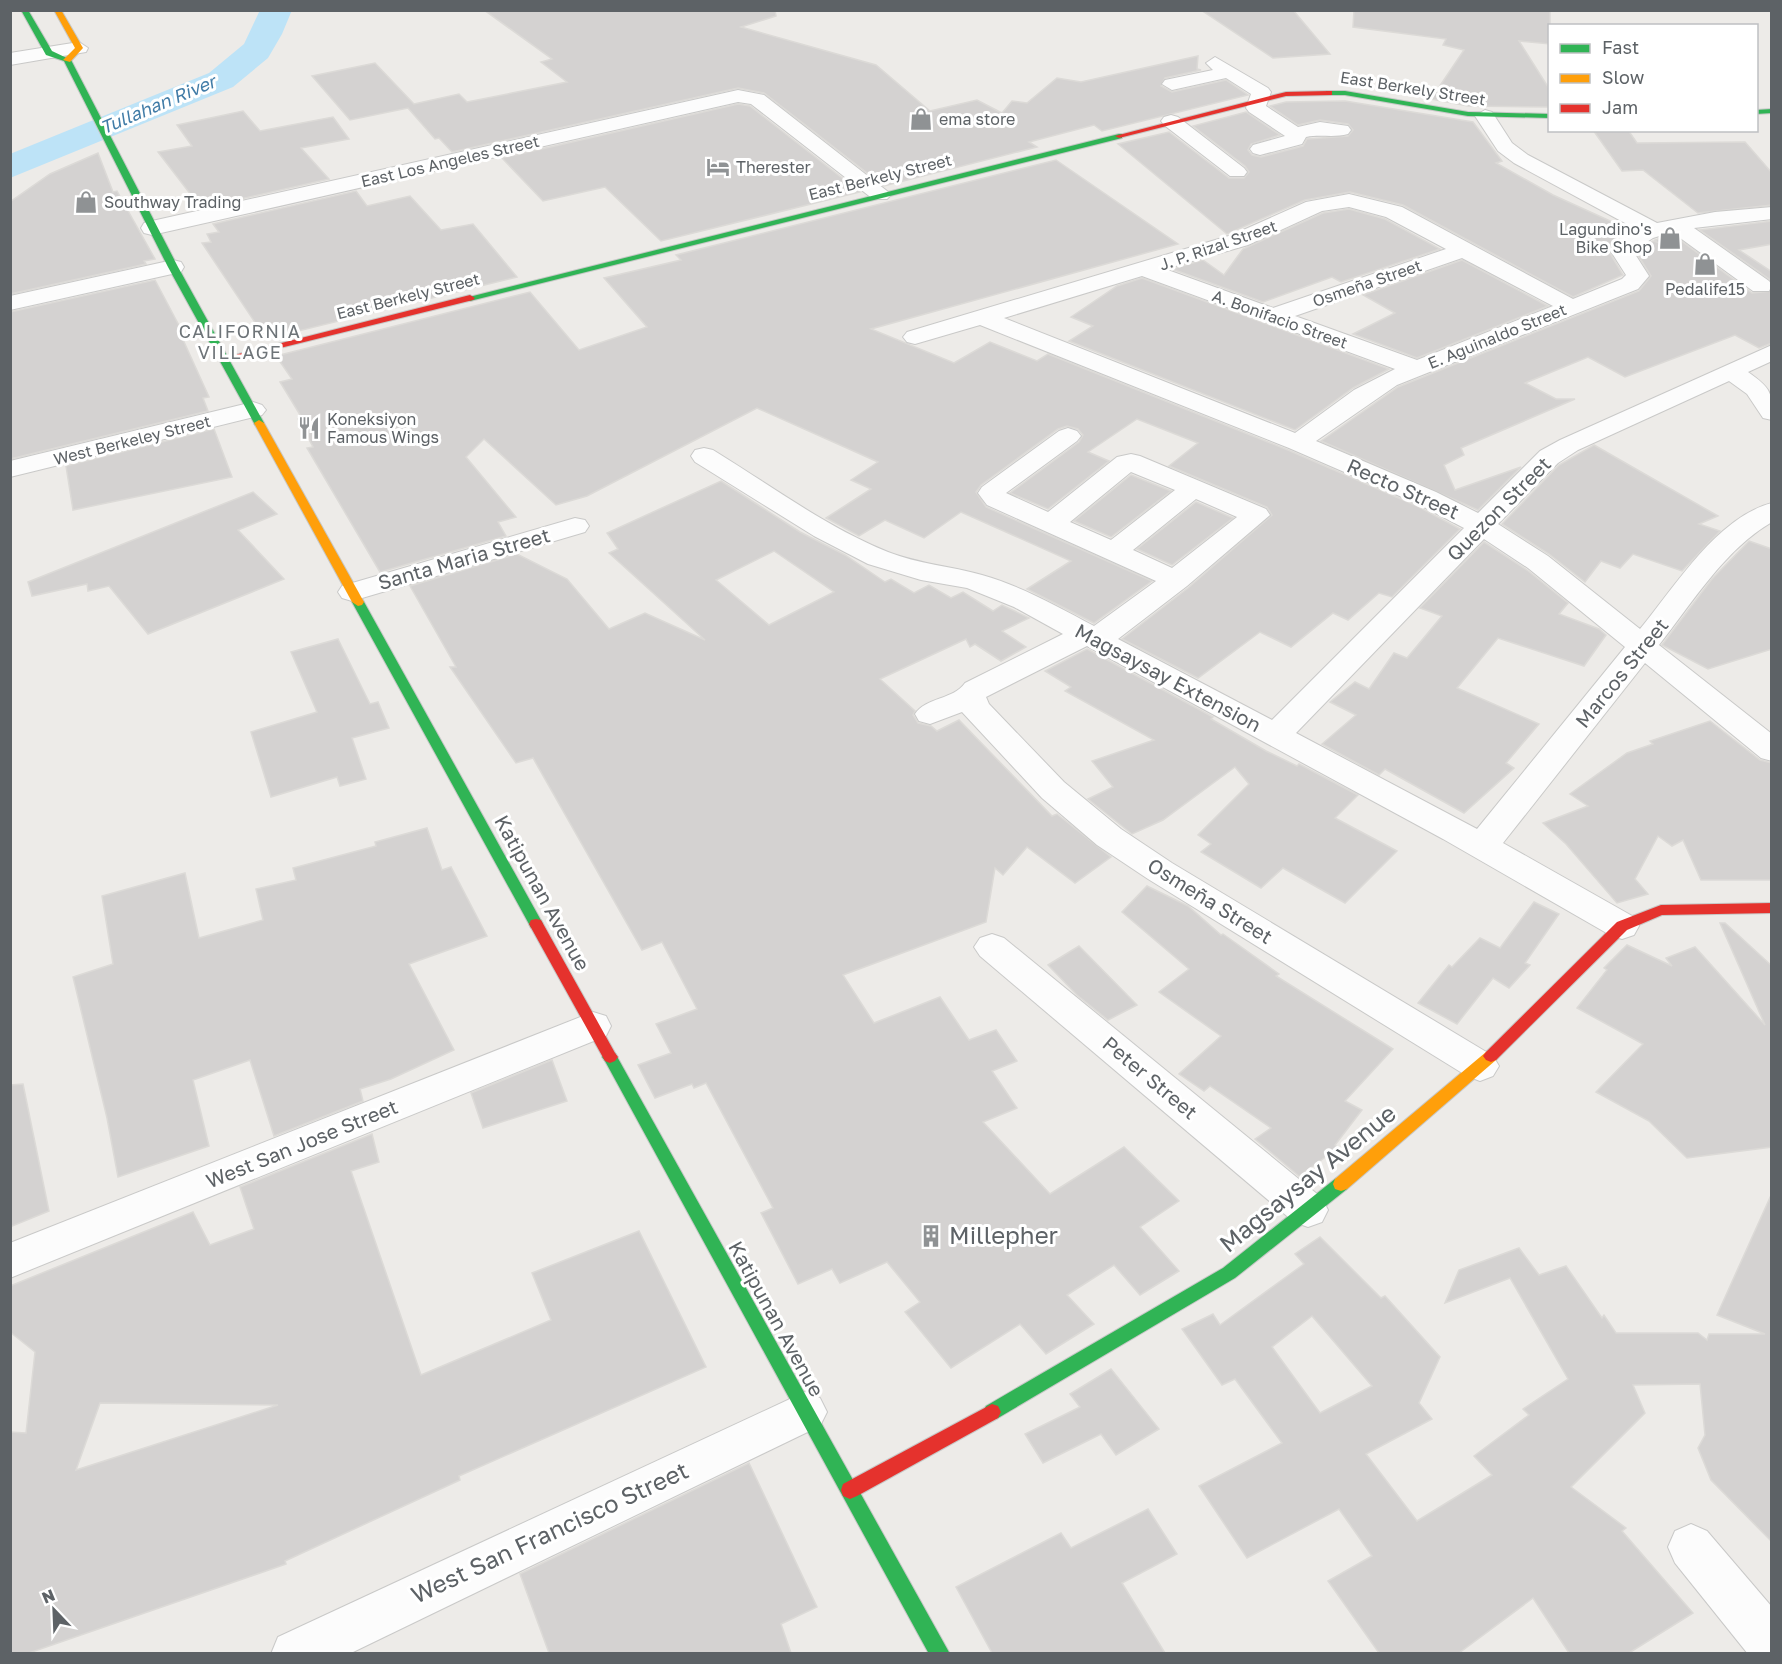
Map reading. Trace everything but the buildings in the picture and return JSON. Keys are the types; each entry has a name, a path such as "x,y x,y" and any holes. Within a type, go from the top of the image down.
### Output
{"main road":[{"path":"24,10 49,53"},
{"name":"Katipunan Avenue","path":"57,10 86,99 152,228 940,1653"},
{"name":"East Berkely Street","path":"224,359 1259,100 1305,92 1345,93 1485,116 1548,116"},
{"name":"Magsaysay Avenue","path":"850,1490 1148,1324 1229,1273 1480,1066 1622,926 1661,910 1772,908"}],"street":[{"path":"10,59 49,53 73,54"},
{"path":"1172,84 1222,67 1261,92 1256,108 1297,137 1295,140 1260,149"},
{"name":"East Los Angeles Street","path":"152,228 748,95 757,99 880,195"},
{"path":"1485,116 1500,141 1521,159 1766,277"},
{"path":"1171,121 1237,172"},
{"path":"1294,134 1320,128 1341,130"},
{"name":"J. P. Rizal Street","path":"915,337 1240,240 1272,228 1320,202 1337,200 1375,204 1571,307"},
{"path":"1666,228 1706,219 1772,213"},
{"path":"1706,219 1734,240 1766,277"},
{"name":"E. Aguinaldo Street","path":"1298,443 1362,395 1416,368 1636,280 1636,271 1621,250 1623,244 1666,228"},
{"name":"Osmeña Street","path":"1272,316 1463,250"},
{"path":"10,303 173,267"},
{"name":"A. Bonifacio Street","path":"1143,270 1416,368"},
{"name":"Recto Street","path":"981,317 1298,443 1427,498 1482,526 1538,562 1772,751"},
{"name":"Quezon Street","path":"1276,735 1549,457 1569,445 1772,352"},
{"path":"1731,371 1756,389 1772,413"},
{"name":"West Berkeley Street","path":"10,469 253,410"},
{"path":"1068,436 991,493 996,499 1053,522 1177,580"},
{"name":"Magsaysay Extension","path":"705,456 824,530 878,558 999,589 1482,846 1622,926"},
{"path":"930,714 971,697 976,690 1071,641 1109,632 1256,516 1255,513 1195,488 1136,464 1126,463 1053,522"},
{"path":"1114,551 1195,488"},
{"name":"Marcos Street","path":"1482,846 1644,648 1725,543 1742,528 1772,511"},
{"name":"Santa Maria Street","path":"352,592 575,526"},
{"name":"Osmeña Street","path":"971,697 975,708 1053,790 1109,837 1160,871 1480,1066"},
{"name":"Peter Street","path":"992,947 1308,1210"},
{"name":"West San Jose Street","path":"10,1261 593,1026"},
{"name":"West San Francisco Street","path":"295,1653 805,1412"},
{"path":"1691,1547 1772,1645"}],"waterway":[{"name":"Tullahan River","path":"10,167 221,80 242,65 256,51 276,10"}],"traffic: fast":[{"path":"24,10 49,53 67,60 173,267 259,423"},
{"path":"1329,93 1345,93 1468,114 1548,116"},
{"path":"1758,112 1772,111"},
{"path":"470,298 1119,136"},
{"path":"358,602 536,924"},
{"path":"610,1057 940,1654"},
{"path":"992,1412 1229,1273 1341,1184"}],"traffic: slow":[{"path":"57,10 79,48 67,60"},
{"path":"259,423 358,602"},
{"path":"1341,1184 1491,1056"}],"traffic: jam":[{"path":"1119,136 1286,94 1329,93"},
{"path":"224,359 470,298"},
{"path":"1491,1056 1622,926 1661,910 1772,908"},
{"path":"536,924 610,1057"},
{"path":"850,1490 992,1412"}],"place":[{"name":"ema store","path":"921,119"},
{"name":"Therester","path":"718,167"},
{"name":"Southway Trading","path":"86,202"},
{"name":"Lagundino's Bike Shop","path":"1670,238"},
{"name":"Pedalife15","path":"1705,264"},
{"name":"Koneksiyon Famous Wings","path":"309,428"},
{"name":"Millepher","path":"931,1236"}],"district":[{"name":"CALIFORNIA VILLAGE","path":"240,342"}]}
